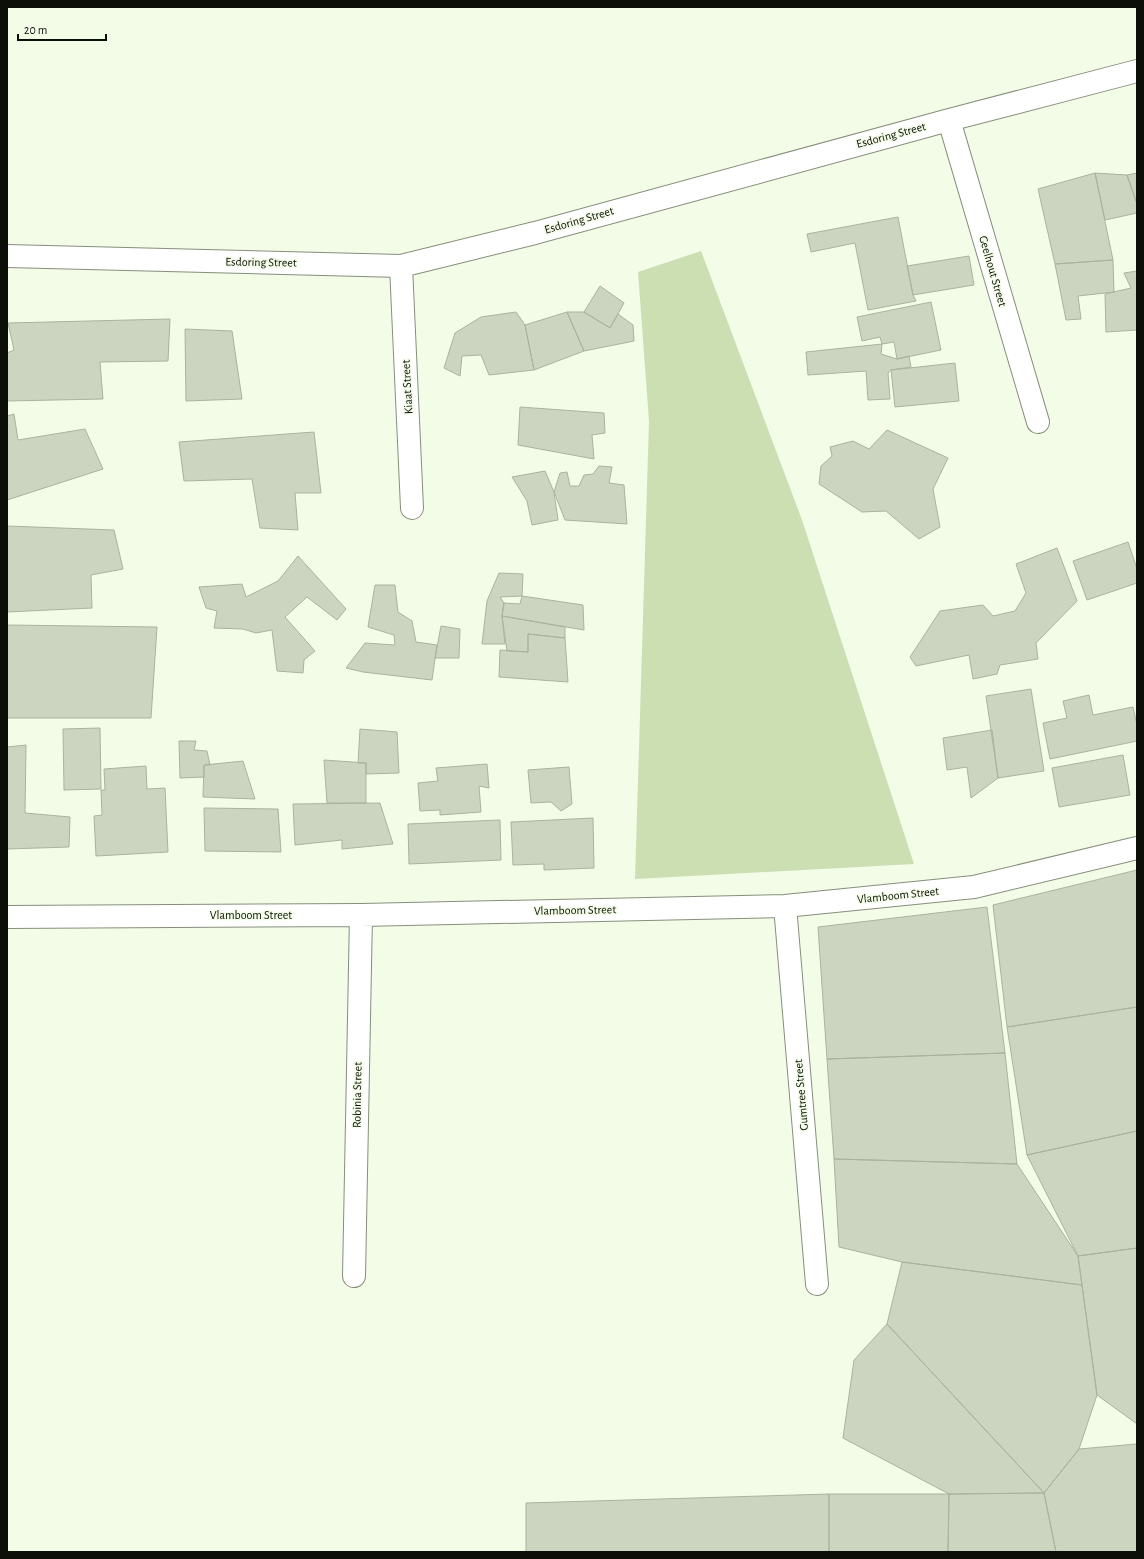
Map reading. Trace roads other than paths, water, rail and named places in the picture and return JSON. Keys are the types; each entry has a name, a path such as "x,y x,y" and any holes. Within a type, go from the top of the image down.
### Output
{"street":[{"name":"Esdoring Street","path":"7,256 401,266 534,233 949,120 1137,71"},
{"name":"Geelhout Street","path":"949,120 1038,422"},
{"name":"Kiaat Street","path":"401,266 412,508"},
{"name":"Vlamboom Street","path":"7,917 361,915 785,906 974,887 1137,848"},
{"name":"Gumtree Street","path":"785,906 817,1284"},
{"name":"Robinia Street","path":"354,1276 361,915"}]}
